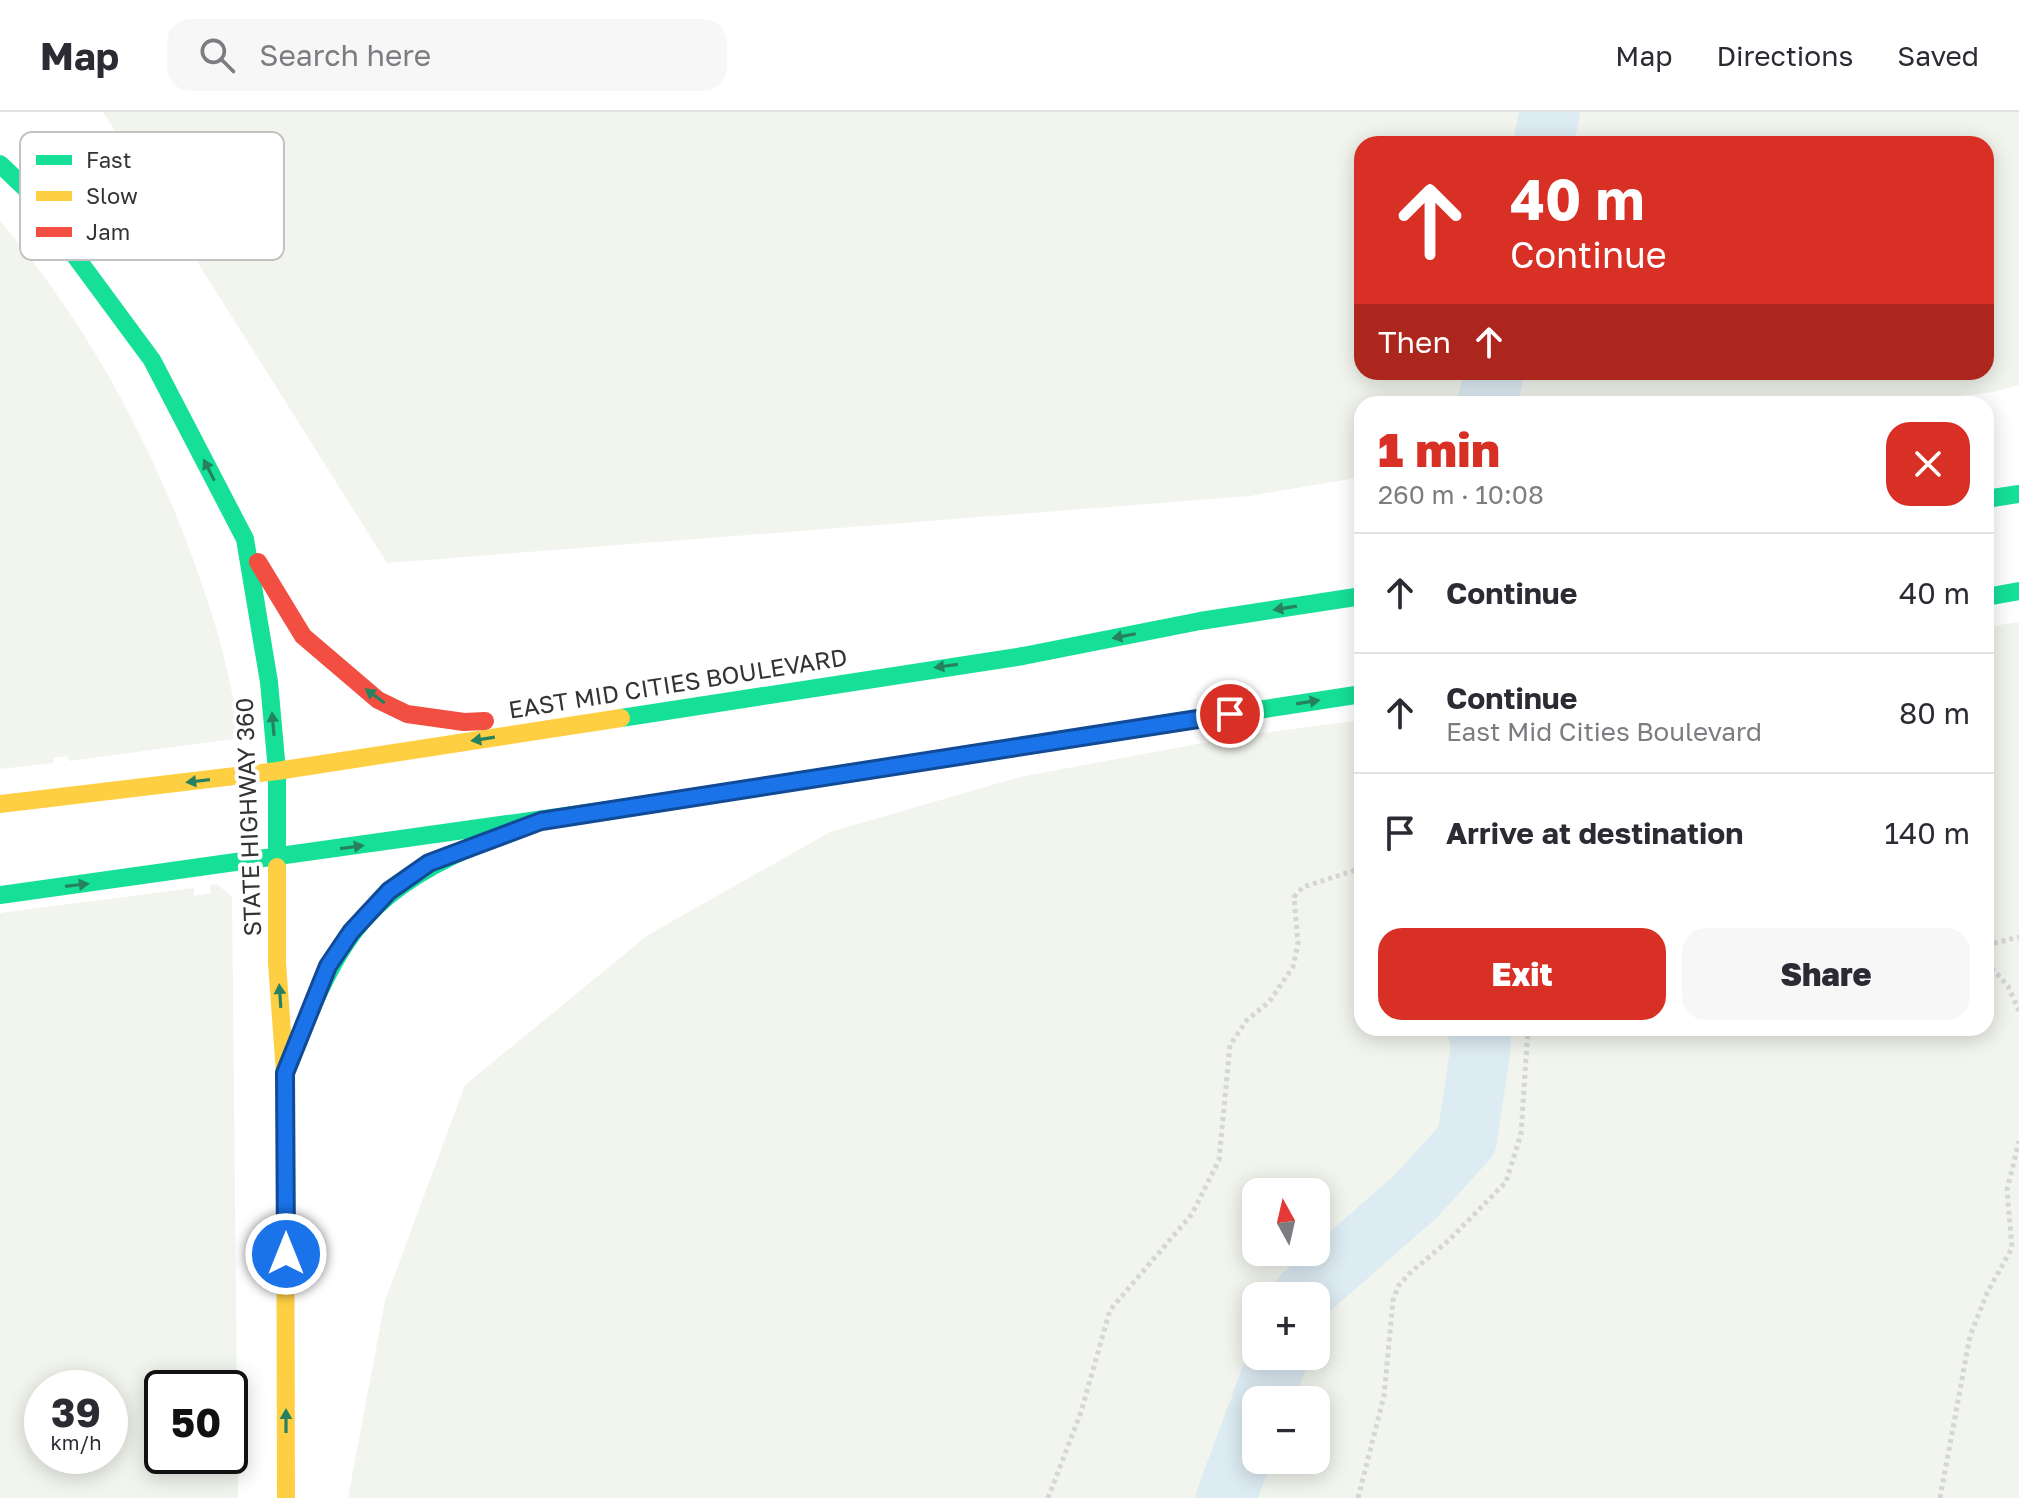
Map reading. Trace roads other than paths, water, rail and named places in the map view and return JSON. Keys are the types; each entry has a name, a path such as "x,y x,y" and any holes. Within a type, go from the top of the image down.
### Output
{"main road":[{"name":"STATE HIGHWAY 360","path":"0,164 20,183"},
{"name":"STATE HIGHWAY 360","path":"78,260 152,360 245,539 269,682 277,771 275,858 285,1073 286,1498"},
{"path":"1994,498 2019,494"},
{"path":"245,539 303,636 378,700 407,714 464,722 671,710"},
{"path":"1994,596 2019,591"},
{"name":"EAST MID CITIES BOULEVARD","path":"0,804 277,771 1023,656 1200,621 1354,597"},
{"path":"0,895 541,821 1354,695"},
{"path":"285,1073 328,966 351,932 389,891 429,863 541,821"}],"waterway":[{"path":"1545,136 1550,112"},
{"path":"1489,396 1492,380"},
{"path":"1318,1282 1416,1196 1467,1140 1481,1045 1479,1036"},
{"path":"1267,1386 1274,1370"},
{"path":"1226,1498 1242,1455"}]}
